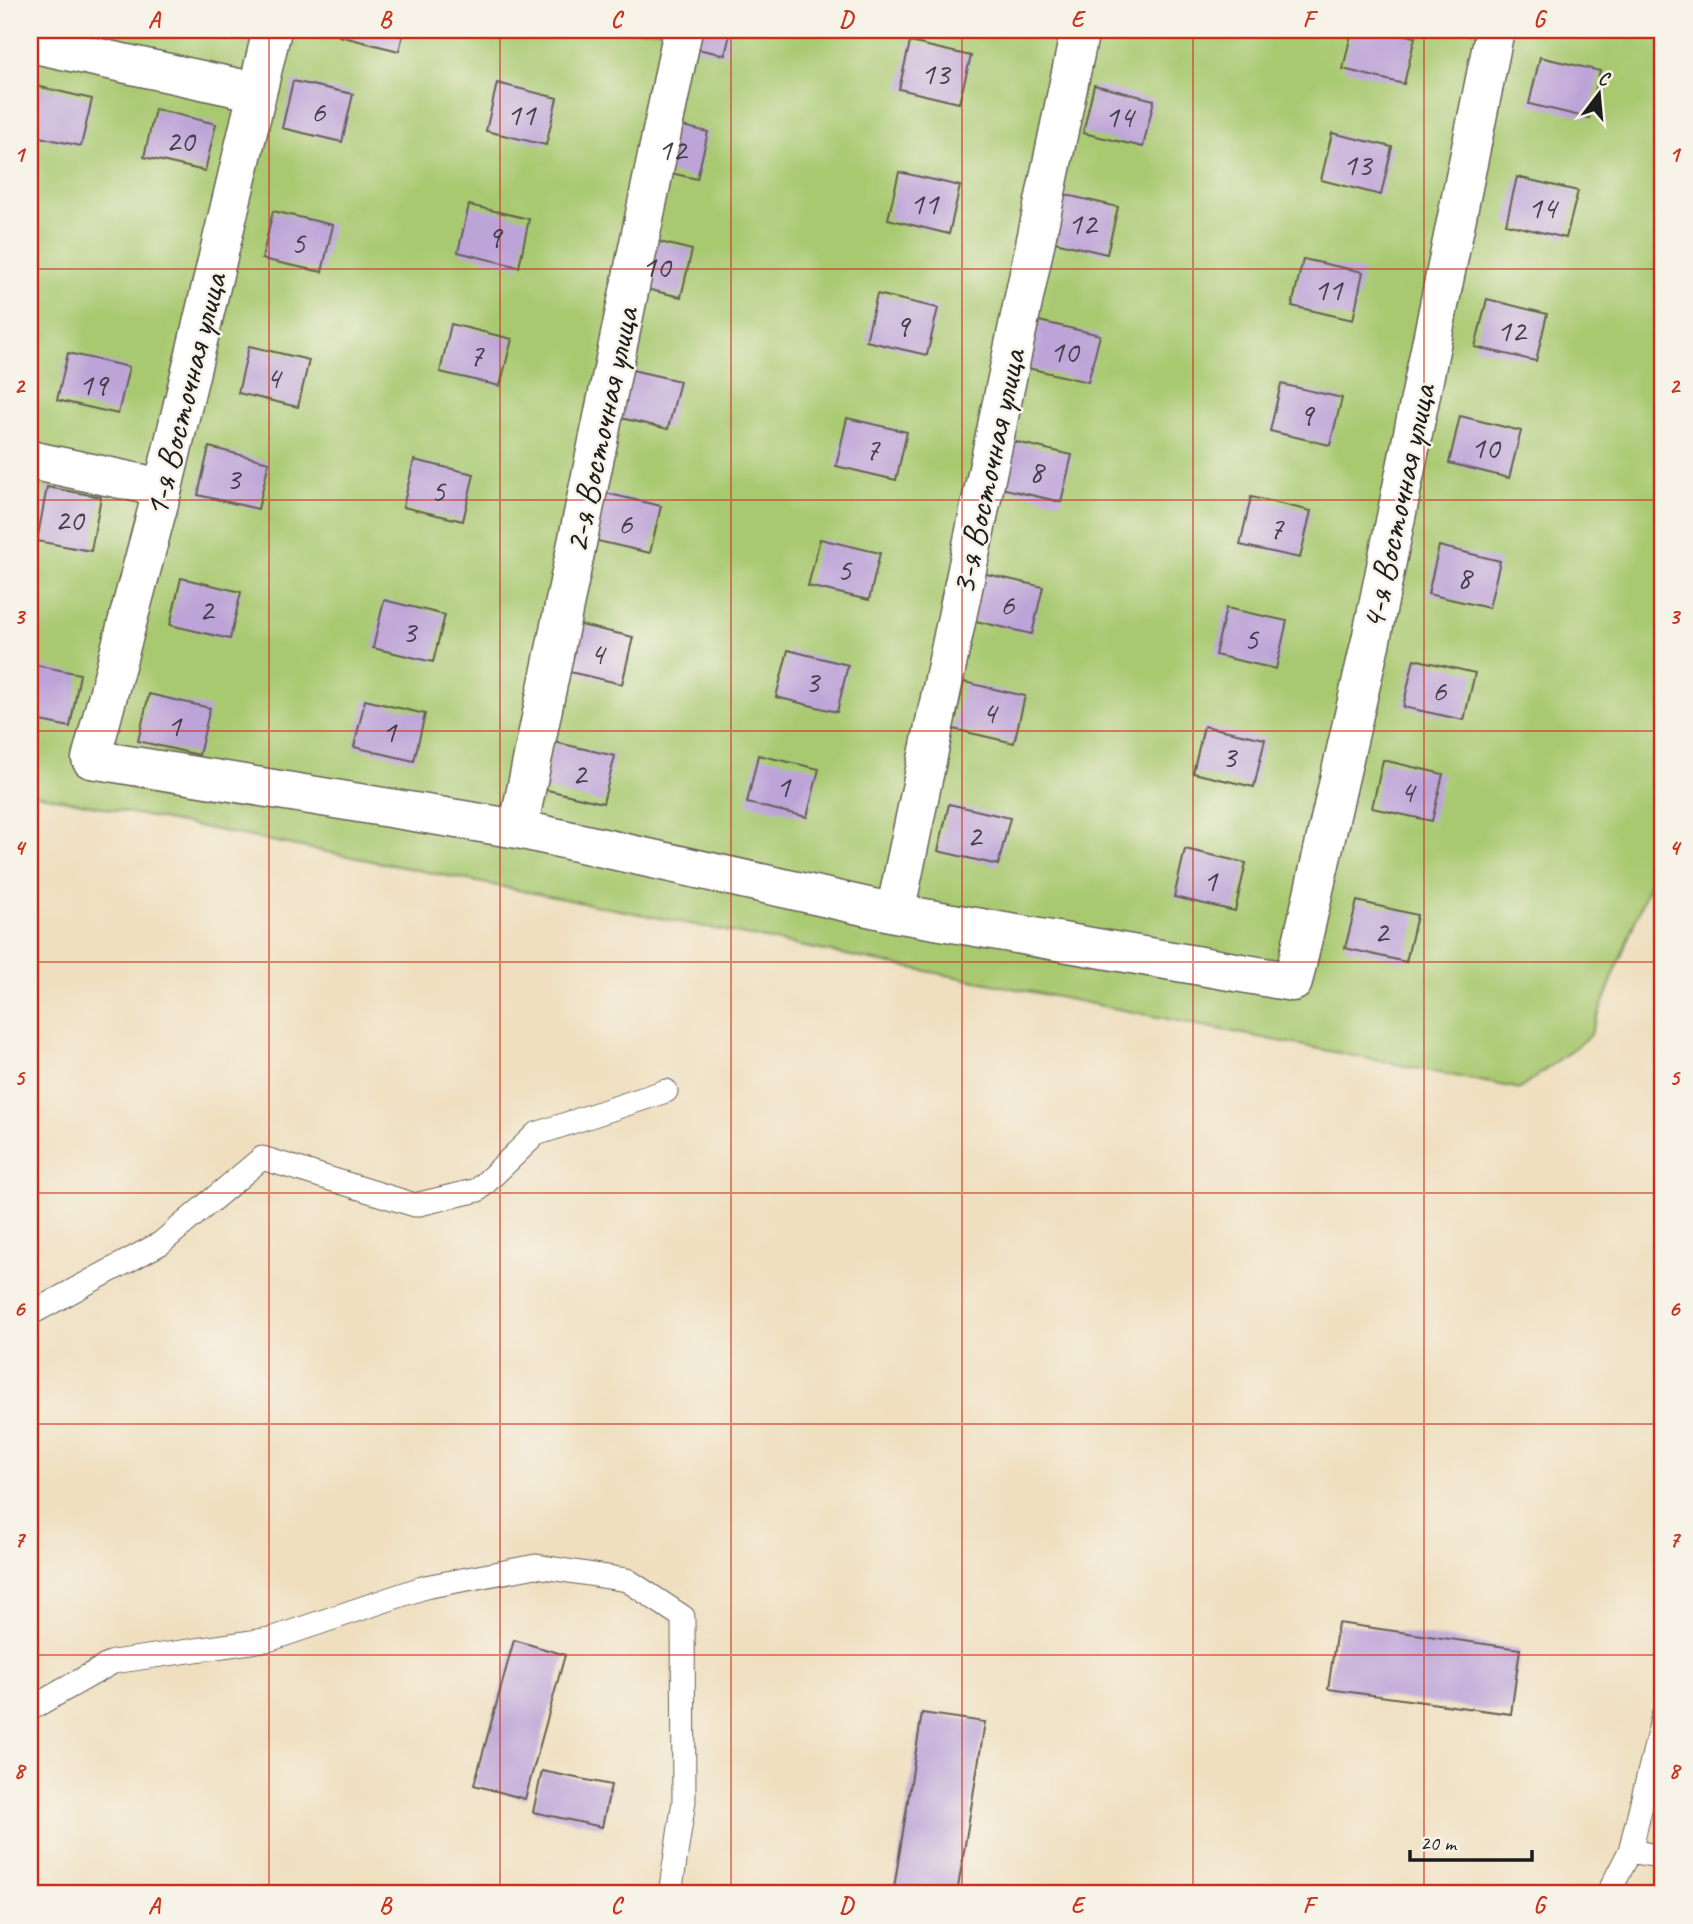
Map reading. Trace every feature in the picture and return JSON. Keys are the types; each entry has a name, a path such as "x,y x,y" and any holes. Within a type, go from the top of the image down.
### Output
{"street":[{"name":"1-я Восточная улица","path":"272,30 163,488 91,759 518,829"},
{"name":"2-я Восточная улица","path":"518,829 683,30"},
{"name":"3-я Восточная улица","path":"895,913 1080,30"},
{"name":"4-я Восточная улица","path":"895,913 1293,982 1371,640 1495,30"},
{"path":"30,43 257,93"},
{"path":"30,460 163,488"},
{"path":"518,829 895,913"}],"lane":[{"path":"30,1314 161,1242 262,1158 415,1205 478,1190 536,1134 666,1091"},
{"path":"30,1709 113,1661 271,1639 425,1587 536,1566 627,1580 682,1617 684,1801 670,1894"},
{"path":"1608,1894 1630,1850 1663,1716"},
{"path":"1630,1850 1663,1857"}],"green space":[{"path":"30,30 1663,30 1663,849 1590,1036 1520,1089 30,793"}],"building":[{"path":"184,30 229,30 226,41"},
{"path":"340,30 404,30 399,51 339,36"},
{"path":"667,30 731,30 725,55 665,42"},
{"path":"1352,30 1387,30 1415,37 1404,84 1343,69"},
{"path":"910,42 971,56 959,103 899,89"},
{"path":"1540,57 1600,71 1589,118 1529,104"},
{"path":"293,81 353,94 342,142 282,128"},
{"path":"497,83 557,98 546,145 486,131"},
{"path":"32,85 92,99 81,146 30,135"},
{"path":"1094,85 1154,100 1143,147 1083,133"},
{"path":"155,109 216,124 205,171 144,157"},
{"path":"648,118 708,132 697,179 636,165"},
{"path":"1332,133 1392,147 1381,195 1321,180"},
{"path":"899,172 960,186 949,234 888,219"},
{"path":"1517,177 1578,191 1566,238 1506,224"},
{"path":"1058,193 1118,207 1107,254 1046,240"},
{"path":"469,205 529,219 519,267 458,252"},
{"path":"273,211 333,225 322,272 262,259"},
{"path":"632,235 692,250 681,297 620,283"},
{"path":"1303,259 1363,272 1353,320 1292,306"},
{"path":"877,294 938,308 927,355 866,341"},
{"path":"1487,299 1547,314 1536,361 1475,347"},
{"path":"1039,321 1100,335 1088,382 1028,368"},
{"path":"451,324 512,339 500,386 440,372"},
{"path":"249,346 309,360 298,407 238,393"},
{"path":"68,353 129,367 118,414 57,400"},
{"path":"619,367 680,381 668,429 608,415"},
{"path":"1281,384 1342,398 1330,445 1270,431"},
{"path":"1460,416 1521,431 1509,478 1449,463"},
{"path":"847,418 907,432 896,480 836,466"},
{"path":"1012,441 1072,455 1061,502 1001,488"},
{"path":"209,447 269,462 258,509 198,495"},
{"path":"414,460 474,474 463,521 403,507"},
{"path":"47,487 101,497 91,551 37,541"},
{"path":"601,492 661,506 650,553 589,539"},
{"path":"1251,497 1311,511 1300,558 1240,545"},
{"path":"820,539 880,553 869,600 808,586"},
{"path":"1439,546 1500,561 1489,608 1428,594"},
{"path":"982,573 1043,587 1032,634 971,620"},
{"path":"181,578 241,592 230,639 170,625"},
{"path":"384,600 445,615 433,662 373,648"},
{"path":"1226,608 1287,621 1276,669 1215,655"},
{"path":"572,623 633,637 622,684 561,670"},
{"path":"788,650 848,665 837,712 776,697"},
{"path":"1414,659 1475,673 1464,720 1403,707"},
{"path":"30,664 80,674 70,727 30,719"},
{"path":"964,682 1025,696 1014,743 953,729"},
{"path":"149,694 210,708 199,755 138,741"},
{"path":"365,700 425,714 414,761 354,747"},
{"path":"1204,726 1265,739 1254,787 1193,773"},
{"path":"554,742 615,756 603,803 543,789"},
{"path":"758,755 819,769 807,817 747,803"},
{"path":"1383,760 1443,774 1432,821 1372,808"},
{"path":"949,804 1010,818 998,865 938,851"},
{"path":"1185,849 1246,863 1235,911 1174,897"},
{"path":"1357,901 1417,915 1406,962 1345,948"},
{"path":"1338,1623 1520,1649 1511,1714 1328,1689"},
{"path":"514,1640 565,1655 525,1799 474,1785"},
{"path":"922,1713 985,1722 957,1894 893,1894"},
{"path":"542,1771 611,1785 602,1827 533,1812"}]}
